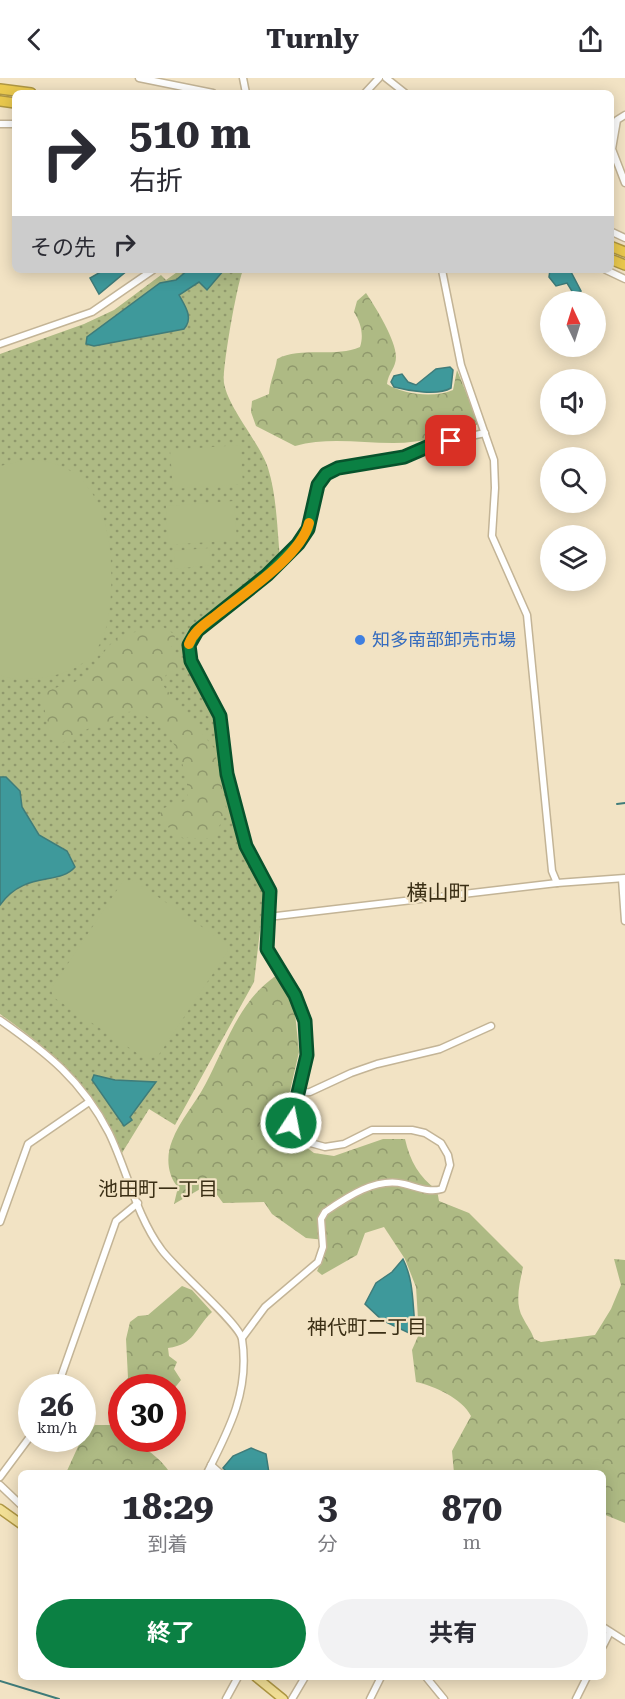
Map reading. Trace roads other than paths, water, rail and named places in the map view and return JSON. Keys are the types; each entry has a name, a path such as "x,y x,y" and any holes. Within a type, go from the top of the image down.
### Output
{"main road":[{"path":"0,1509 18,1522"},
{"path":"260,1680 283,1699"}],"street":[{"path":"140,78 198,90"},
{"path":"368,90 379,78"},
{"path":"386,78 401,90"},
{"path":"614,137 617,120 625,115"},
{"path":"614,154 625,183"},
{"path":"0,344 92,312 149,273"},
{"path":"443,273 461,365 485,433 495,475 492,536 520,596 529,628 531,681 552,870 557,883"},
{"path":"242,1338 265,1307 318,1262 323,1247 321,1219 325,1212 341,1201 377,1185 394,1182 437,1191 446,1182 450,1165 446,1149 425,1132 372,1130 344,1144 330,1147 307,1142 297,1133 291,1123 307,1055 306,1029 295,995 268,953 266,928 270,891 246,846 230,787 218,711 190,657 192,637 267,575 298,544 308,529 318,485 326,474 338,468 386,462 434,444 485,433"},
{"path":"268,917 557,883 623,878 625,921"},
{"path":"0,1020 59,1063 89,1102 108,1132 138,1203 161,1249 196,1289 235,1324 242,1338 244,1370 240,1398 234,1419 208,1470"},
{"path":"297,1093 310,1092 368,1067 440,1048 491,1026"},
{"path":"0,1222 28,1144 89,1102"},
{"path":"62,1374 116,1221 138,1203"},
{"path":"0,1477 19,1452"},
{"path":"211,1465 217,1470"},
{"path":"0,1485 18,1502"},
{"path":"606,1629 625,1641"},
{"path":"606,1640 610,1632"},
{"path":"226,1699 236,1680"},
{"path":"292,1699 303,1680"},
{"path":"370,1699 380,1680"},
{"path":"428,1680 442,1698"},
{"path":"576,1699 586,1680"}],"water":[{"path":"99,273 124,273 99,294 90,278"},
{"path":"184,273 221,273 207,290 199,282 179,295 188,316 184,329 94,346 86,344 87,337 160,283 176,280"},
{"path":"550,273 572,273 581,291 572,291 567,283 556,286 549,277"},
{"path":"450,367 453,370 451,388 439,392 394,387 391,382 394,376 402,374 408,382 416,385 436,369"},
{"path":"0,777 6,777 20,791 22,807 39,835 67,851 75,867 60,876 20,887 0,905"},
{"path":"94,1075 115,1080 156,1082 130,1117 132,1120 124,1126 92,1080"},
{"path":"403,1259 411,1286 416,1333 413,1335 382,1320 365,1304 376,1283 392,1272"},
{"path":"251,1448 266,1454 269,1470 225,1470 223,1468 233,1456"}],"waterway":[{"path":"617,804 625,803"},
{"path":"0,1681 59,1699"}],"place":[{"name":"知多南部卸売市場","path":"360,640"}],"district":[{"name":"横山町","path":"438,893"},
{"name":"池田町一丁目","path":"158,1189"},
{"name":"神代町二丁目","path":"367,1327"}]}
